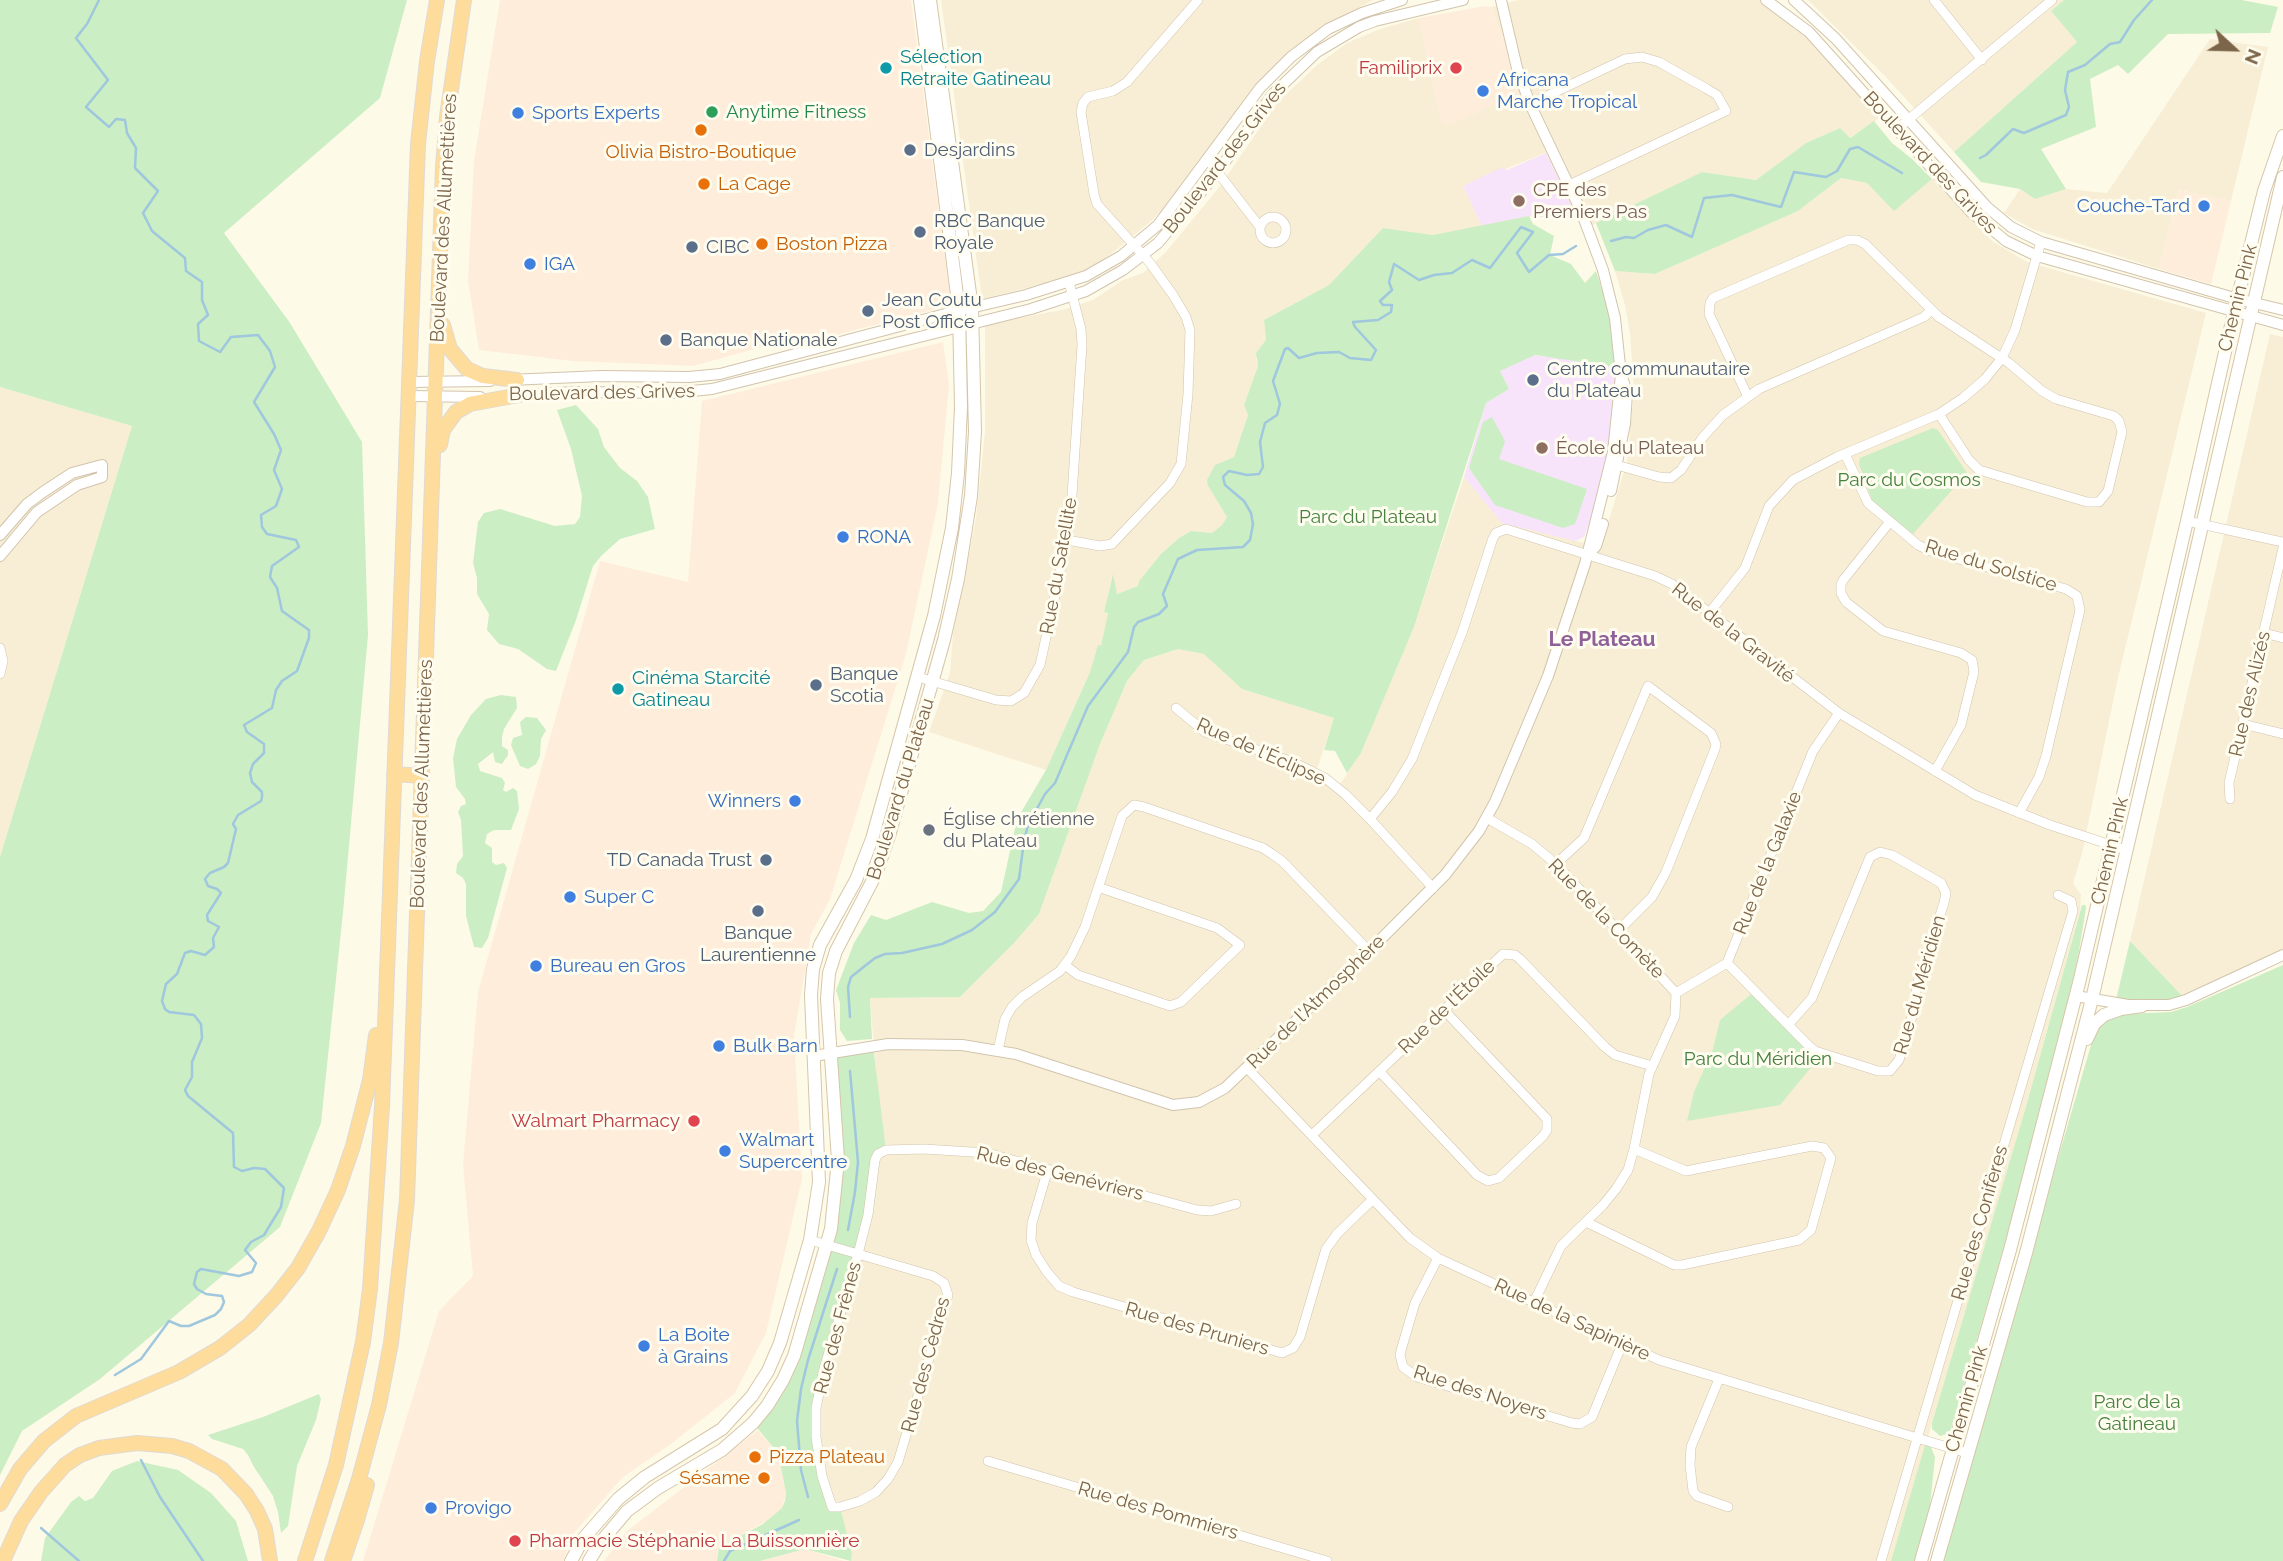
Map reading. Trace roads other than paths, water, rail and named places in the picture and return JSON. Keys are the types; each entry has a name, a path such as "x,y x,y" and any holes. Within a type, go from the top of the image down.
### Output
{"highway":[{"name":"Boulevard des Allumettières","path":"305,1561 336,1465 363,1342 370,1289 382,1106 418,144 437,0"},
{"name":"Boulevard des Allumettières","path":"332,1561 359,1479 381,1395 396,1306 407,1200 443,167 447,117 464,0"},
{"path":"439,289 446,339 454,357 473,372 518,387"},
{"path":"433,502 441,435 450,417 470,404 518,387"},
{"path":"394,774 423,776"},
{"path":"0,1504 20,1469 44,1441 76,1416 179,1372 220,1348 249,1325 298,1268 338,1190 353,1146 370,1080 379,1015 391,845"},
{"path":"343,1561 357,1520 388,1397 399,1325 407,1200"},
{"path":"4,1561 21,1521 41,1492 65,1465 80,1455 99,1448 137,1443 172,1446 189,1451 222,1469 246,1494 257,1511 265,1529 270,1561"}],"main road":[{"name":"Boulevard du Plateau","path":"920,0 966,309"},
{"name":"Boulevard du Plateau","path":"589,1561 600,1543 627,1511 658,1488 713,1457 760,1415 783,1380 794,1356 827,1245 837,1172 827,999 832,961 865,899 881,860 934,682 958,579 971,496 975,432 966,309 930,0"},
{"name":"Chemin Pink","path":"1921,1561 2010,1250 2076,996 2234,313 2264,191 2283,136"},
{"name":"Chemin Pink","path":"1937,1561 2048,1173 2092,999 2283,177"},
{"name":"Boulevard du Plateau","path":"571,1561 583,1539 618,1499 645,1477 722,1429 752,1396 768,1371 780,1343 810,1240 819,1182 811,981 825,934 856,880 867,854 934,616 956,498 967,324"},
{"path":"2048,1173 2091,1030 2104,1015 2120,1009 2142,1006"}],"street":[{"path":"1067,540 1100,547 1112,544 1170,483 1181,464 1188,394 1190,330 1173,295 1135,245 1097,204 1081,112 1088,97 1113,91 1127,82 1198,0"},
{"name":"Boulevard des Grives","path":"410,389 518,387 601,376 690,377 720,374 1069,282 1098,270 1135,245 1158,225 1260,88 1296,52 1328,29 1398,0"},
{"path":"1398,0 1400,13"},
{"name":"Boulevard des Grives","path":"518,387 578,392 672,393 712,389 803,368 1073,296 1110,279 1144,256 1175,226 1217,173 1264,105 1304,62 1359,27 1400,13 1463,0"},
{"name":"Rue de l'Atmosphère","path":"814,1056 914,1043 947,1044 998,1050 1034,1059 1173,1105 1208,1099 1247,1068 1433,888 1487,818 1548,677 1588,555 1596,546 1625,424 1627,393 1621,375 1611,294 1581,211 1530,104 1517,68 1501,0"},
{"name":"Boulevard des Grives","path":"1766,0 1809,32 1989,230 2021,250 2037,256 2283,325"},
{"name":"Boulevard des Grives","path":"1794,0 1836,39 1987,207 2011,227 2041,242 2283,310"},
{"path":"1934,0 1982,60"},
{"path":"1897,130 2052,0"},
{"path":"1296,52 1304,62"},
{"path":"1530,104 1625,59 1642,57 1659,62 1717,95 1726,111 1569,185"},
{"path":"1208,160 1260,227"},
{"path":"1748,397 1709,314 1713,298 1853,239 1865,244 1931,310 2050,396 2107,414 2119,421 2122,432 2105,497 2099,502 2087,502 1979,470 1969,460 1939,414"},
{"path":"1710,612 1745,568 1763,518 1776,496 1802,473 1939,414 1974,389 2001,358 2020,319 2041,242"},
{"name":"Rue du Satellite","path":"918,677 996,700 1011,701 1020,697 1040,664 1067,540 1082,353 1081,329 1069,282"},
{"path":"1614,464 1671,478 1681,470 1703,437 1723,415 1759,389 1924,317 1931,310"},
{"name":"Rue du Solstice","path":"1844,454 1868,503 1889,523 1930,551 2066,589 2077,596 2080,610 2046,756 2039,777 2019,813"},
{"path":"0,535 27,504 43,492 72,473 102,465 102,477 77,485 37,512 0,556"},
{"path":"2188,521 2283,545"},
{"path":"1889,523 1844,579 1841,593 1846,602 1883,631 1961,653 1972,660 1974,672 1961,725 1935,771"},
{"name":"Rue de la Gravité","path":"1370,819 1392,792 1412,759 1462,633 1493,538 1496,533 1506,529 1656,576 1686,593 1839,713 1935,771 1975,794 2019,813 2126,850"},
{"name":"Rue des Alizés","path":"2230,799 2229,783 2283,545"},
{"path":"2264,633 2283,638"},
{"path":"0,648 4,661 0,674"},
{"path":"1556,864 1584,838 1647,686 1711,733 1717,744 1666,872 1652,897 1619,930"},
{"name":"Rue de l'Éclipse","path":"1176,708 1205,732 1293,762 1316,773 1345,794 1433,888"},
{"name":"Rue de la Galaxie","path":"1727,963 1813,751 1839,713"},
{"path":"2242,724 2283,734"},
{"path":"998,1050 1005,1019 1012,1007 1065,965 1080,940 1122,816 1129,807 1138,805 1263,848 1282,861 1369,951"},
{"name":"Rue de la Comète","path":"1487,818 1532,844 1556,864 1676,993 1673,1024 1652,1066 1628,1170 1616,1189 1557,1252 1534,1301"},
{"name":"Rue du Méridien","path":"1727,963 1809,1046 1822,1054 1878,1071 1890,1071 1895,1067 1913,1013 1917,985 1944,903 1946,892 1941,883 1886,853 1870,856 1812,998 1788,1024"},
{"path":"1065,965 1078,975 1170,1006 1181,1002 1240,945 1217,928 1098,887"},
{"name":"Rue des Conifères","path":"1881,1561 2073,911 2071,901 2058,895"},
{"name":"Rue de l'Étoile","path":"1312,1135 1445,1011 1498,957 1508,953 1514,955 1615,1055 1652,1066"},
{"path":"2076,996 2142,1006 2169,1005 2186,1000 2283,955"},
{"path":"1676,993 1727,963"},
{"path":"1380,1072 1477,1175 1488,1181 1499,1178 1543,1136 1547,1130 1547,1119 1445,1011"},
{"name":"Rue de la Sapinière","path":"1247,1068 1410,1238 1438,1258 1659,1360 1967,1453"},
{"path":"1586,1222 1674,1265 1799,1240 1811,1230 1831,1158 1824,1147 1812,1146 1686,1171 1634,1149"},
{"name":"Rue des Genévriers","path":"881,1152 925,1149 1004,1156 1197,1210 1211,1211 1236,1204"},
{"name":"Rue des Frênes","path":"832,1507 818,1457 816,1408 824,1369 872,1196 875,1160 881,1152"},
{"name":"Rue des Pruniers","path":"1048,1168 1032,1223 1031,1240 1046,1272 1059,1286 1282,1353 1293,1348 1300,1338 1326,1249 1336,1234 1372,1200"},
{"name":"Rue des Cèdres","path":"810,1240 933,1276 944,1283 948,1295 902,1453 894,1471 882,1486 869,1496 849,1505 832,1507"},
{"name":"Rue des Noyers","path":"1438,1258 1416,1303 1400,1355 1404,1367 1417,1377 1580,1424 1587,1422 1596,1410 1622,1344"},
{"path":"1719,1379 1691,1447 1690,1465 1693,1491 1697,1496 1728,1507"},
{"name":"Rue des Pommiers","path":"988,1461 1328,1561"}],"waterway":[{"path":"99,0 87,24 76,38 108,80 86,107 109,127 116,119 125,120 127,133 136,148 135,168 158,191 143,213 152,231 185,258 186,271 202,282 202,300 208,315 198,324 199,341 220,352 231,337 258,335 270,351 275,367 254,402 281,450 274,470 282,489 276,506 261,515 262,527 267,534 296,540 299,547 272,566 270,577 277,588 282,611 309,630 309,638 297,671 282,681 276,690 272,708 244,725 247,732 264,744 264,753 253,764 250,773 252,782 262,792 262,797 261,801 238,815 233,824 236,829 228,863 205,879 208,886 221,893 207,915 208,921 219,927 213,938 214,947 205,955 191,951 185,953 177,974 166,984 162,1001 169,1012 194,1015 201,1024 202,1038 192,1062 192,1077 185,1090 188,1096 233,1133 234,1167 242,1171 265,1169 284,1188 281,1207 264,1235 251,1242 245,1250 256,1263 252,1272 239,1276 201,1269 197,1272 194,1284 197,1289 206,1294 222,1296 224,1302 221,1309 215,1315 189,1326 169,1321 141,1359 115,1375"},
{"path":"1980,158 2013,129 2024,133 2066,115 2069,107 2065,90 2068,72 2085,65 2110,44 2120,42 2134,20 2152,0"},
{"path":"1611,241 1634,238 1648,230 1666,225 1692,237 1704,198 1732,195 1781,207 1794,172 1826,177 1837,171 1850,149 1858,147 1902,173"},
{"path":"850,1017 848,987 851,977 875,958 942,944 972,930 995,912 1019,879 1028,825 1045,794 1055,783 1088,706 1128,652 1134,627 1138,622 1159,614 1167,606 1163,594 1178,559 1197,550 1243,547 1250,540 1253,524 1251,513 1244,501 1225,485 1223,477 1229,471 1247,475 1259,474 1263,467 1260,442 1265,423 1277,415 1280,404 1273,381 1285,349 1288,348 1299,358 1317,353 1339,352 1350,358 1371,360 1376,350 1353,322 1378,320 1391,312 1392,305 1383,305 1380,301 1392,290 1389,282 1394,264 1419,280 1452,273 1472,260 1490,268 1521,227 1533,232 1517,253 1529,272 1549,255 1563,254 1576,246"},
{"path":"848,1230 858,1162 850,1071"},
{"path":"808,1497 801,1470 797,1421 801,1389 837,1269"},
{"path":"141,1460 160,1497 203,1561"},
{"path":"724,1561 730,1551 799,1520"},
{"path":"41,1528 79,1561"}],"place":[{"name":"Sélection Retraite Gatineau","path":"886,68"},
{"name":"Familiprix","path":"1456,68"},
{"name":"Africana Marche Tropical","path":"1483,91"},
{"name":"Anytime Fitness","path":"712,112"},
{"name":"Sports Experts","path":"518,113"},
{"name":"Olivia Bistro-Boutique","path":"701,130"},
{"name":"Desjardins","path":"910,150"},
{"name":"La Cage","path":"704,184"},
{"name":"CPE des Premiers Pas","path":"1519,201"},
{"name":"Couche-Tard","path":"2204,206"},
{"name":"RBC Banque Royale","path":"920,232"},
{"name":"Boston Pizza","path":"762,244"},
{"name":"CIBC","path":"692,247"},
{"name":"IGA","path":"530,264"},
{"name":"Jean Coutu Post Office","path":"868,311"},
{"name":"Banque Nationale","path":"666,340"},
{"name":"Centre communautaire du Plateau","path":"1533,380"},
{"name":"École du Plateau","path":"1542,448"},
{"name":"RONA","path":"843,537"},
{"name":"Banque Scotia","path":"816,685"},
{"name":"Cinéma Starcité Gatineau","path":"618,689"},
{"name":"Winners","path":"795,801"},
{"name":"Église chrétienne du Plateau","path":"929,830"},
{"name":"TD Canada Trust","path":"766,860"},
{"name":"Super C","path":"570,897"},
{"name":"Banque Laurentienne","path":"758,911"},
{"name":"Bureau en Gros","path":"536,966"},
{"name":"Bulk Barn","path":"719,1046"},
{"name":"Walmart Pharmacy","path":"694,1121"},
{"name":"Walmart Supercentre","path":"725,1151"},
{"name":"La Boite à Grains","path":"644,1346"},
{"name":"Pizza Plateau","path":"755,1457"},
{"name":"Sésame","path":"764,1478"},
{"name":"Provigo","path":"431,1508"},
{"name":"Pharmacie Stéphanie La Buissonnière","path":"515,1541"}],"district":[{"name":"Le Plateau","path":"1602,640"}],"park label":[{"name":"Parc du Cosmos","path":"1909,480"},
{"name":"Parc du Plateau","path":"1368,517"},
{"name":"Parc du Méridien","path":"1758,1059"},
{"name":"Parc de la Gatineau","path":"2137,1413"}]}
